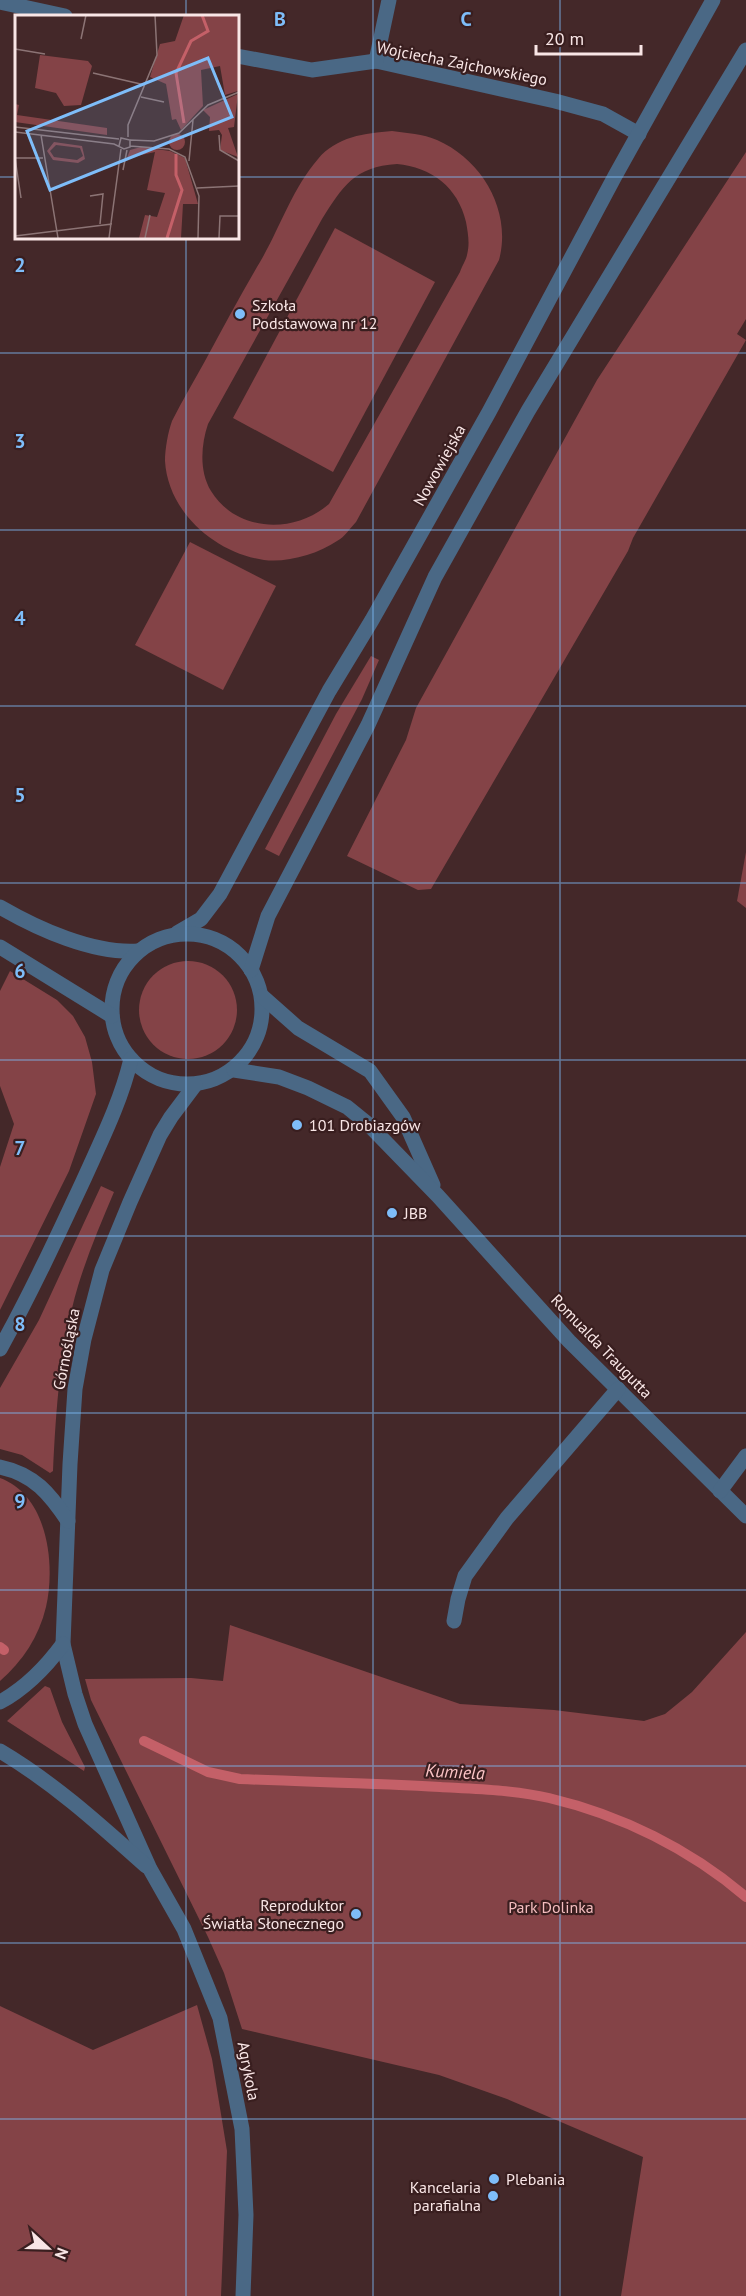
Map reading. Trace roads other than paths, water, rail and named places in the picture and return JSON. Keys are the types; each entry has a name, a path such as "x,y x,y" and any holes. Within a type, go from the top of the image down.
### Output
{"street":[{"path":"376,61 389,0"},
{"name":"Nowowiejska","path":"177,933 201,919 220,894 329,691 372,620 489,412 713,0"},
{"path":"0,2 60,15"},
{"path":"251,970 267,916 368,725 435,577 528,411 746,50"},
{"name":"Wojciecha Zajchowskiego","path":"238,56 312,70 376,61 603,114 639,134"},
{"path":"0,907 73,941 127,952 138,951"},
{"path":"177,933 201,934 227,946 251,970 260,986 263,1014 260,1031 248,1053 234,1070 224,1076 195,1084 180,1085 158,1079 140,1068 122,1048 113,1028 112,1001 117,982 130,959 148,942 177,933"},
{"path":"0,947 112,1016"},
{"name":"Romualda Traugutta","path":"262,996 298,1028 370,1071 403,1117 438,1196"},
{"path":"0,1349 34,1288 109,1123 124,1088 131,1059"},
{"name":"Romualda Traugutta","path":"234,1070 279,1077 347,1107 368,1124 438,1196 569,1341 746,1516"},
{"name":"Górnośląska","path":"63,1644 75,1389 84,1339 102,1270 160,1135 195,1084"},
{"path":"454,1621 465,1576 483,1550 507,1518 618,1389"},
{"path":"720,1491 746,1456"},
{"path":"0,1467 11,1469 48,1492 68,1521"},
{"path":"0,1702 12,1696 50,1662 63,1644"},
{"name":"Agrykola","path":"63,1644 85,1724 150,1869 184,1929 220,2018 242,2129 246,2215 243,2296"},
{"name":"Agrykola","path":"0,1751 30,1769 80,1807 150,1869"}],"waterway":[{"name":"Kumiela","path":"0,1647 4,1650"},
{"name":"Kumiela","path":"144,1741 208,1772 240,1779 481,1789 549,1798 602,1814 654,1836 702,1864 746,1897"}],"place":[{"name":"Szkoła Podstawowa nr 12","path":"240,314"},
{"name":"101 Drobiazgów","path":"297,1125"},
{"name":"JBB","path":"392,1213"},
{"name":"Reproduktor Światła Słonecznego","path":"356,1914"},
{"name":"Plebania","path":"494,2179"},
{"name":"Kancelaria parafialna","path":"493,2196"}],"park label":[{"name":"Park Dolinka","path":"551,1907"}]}
